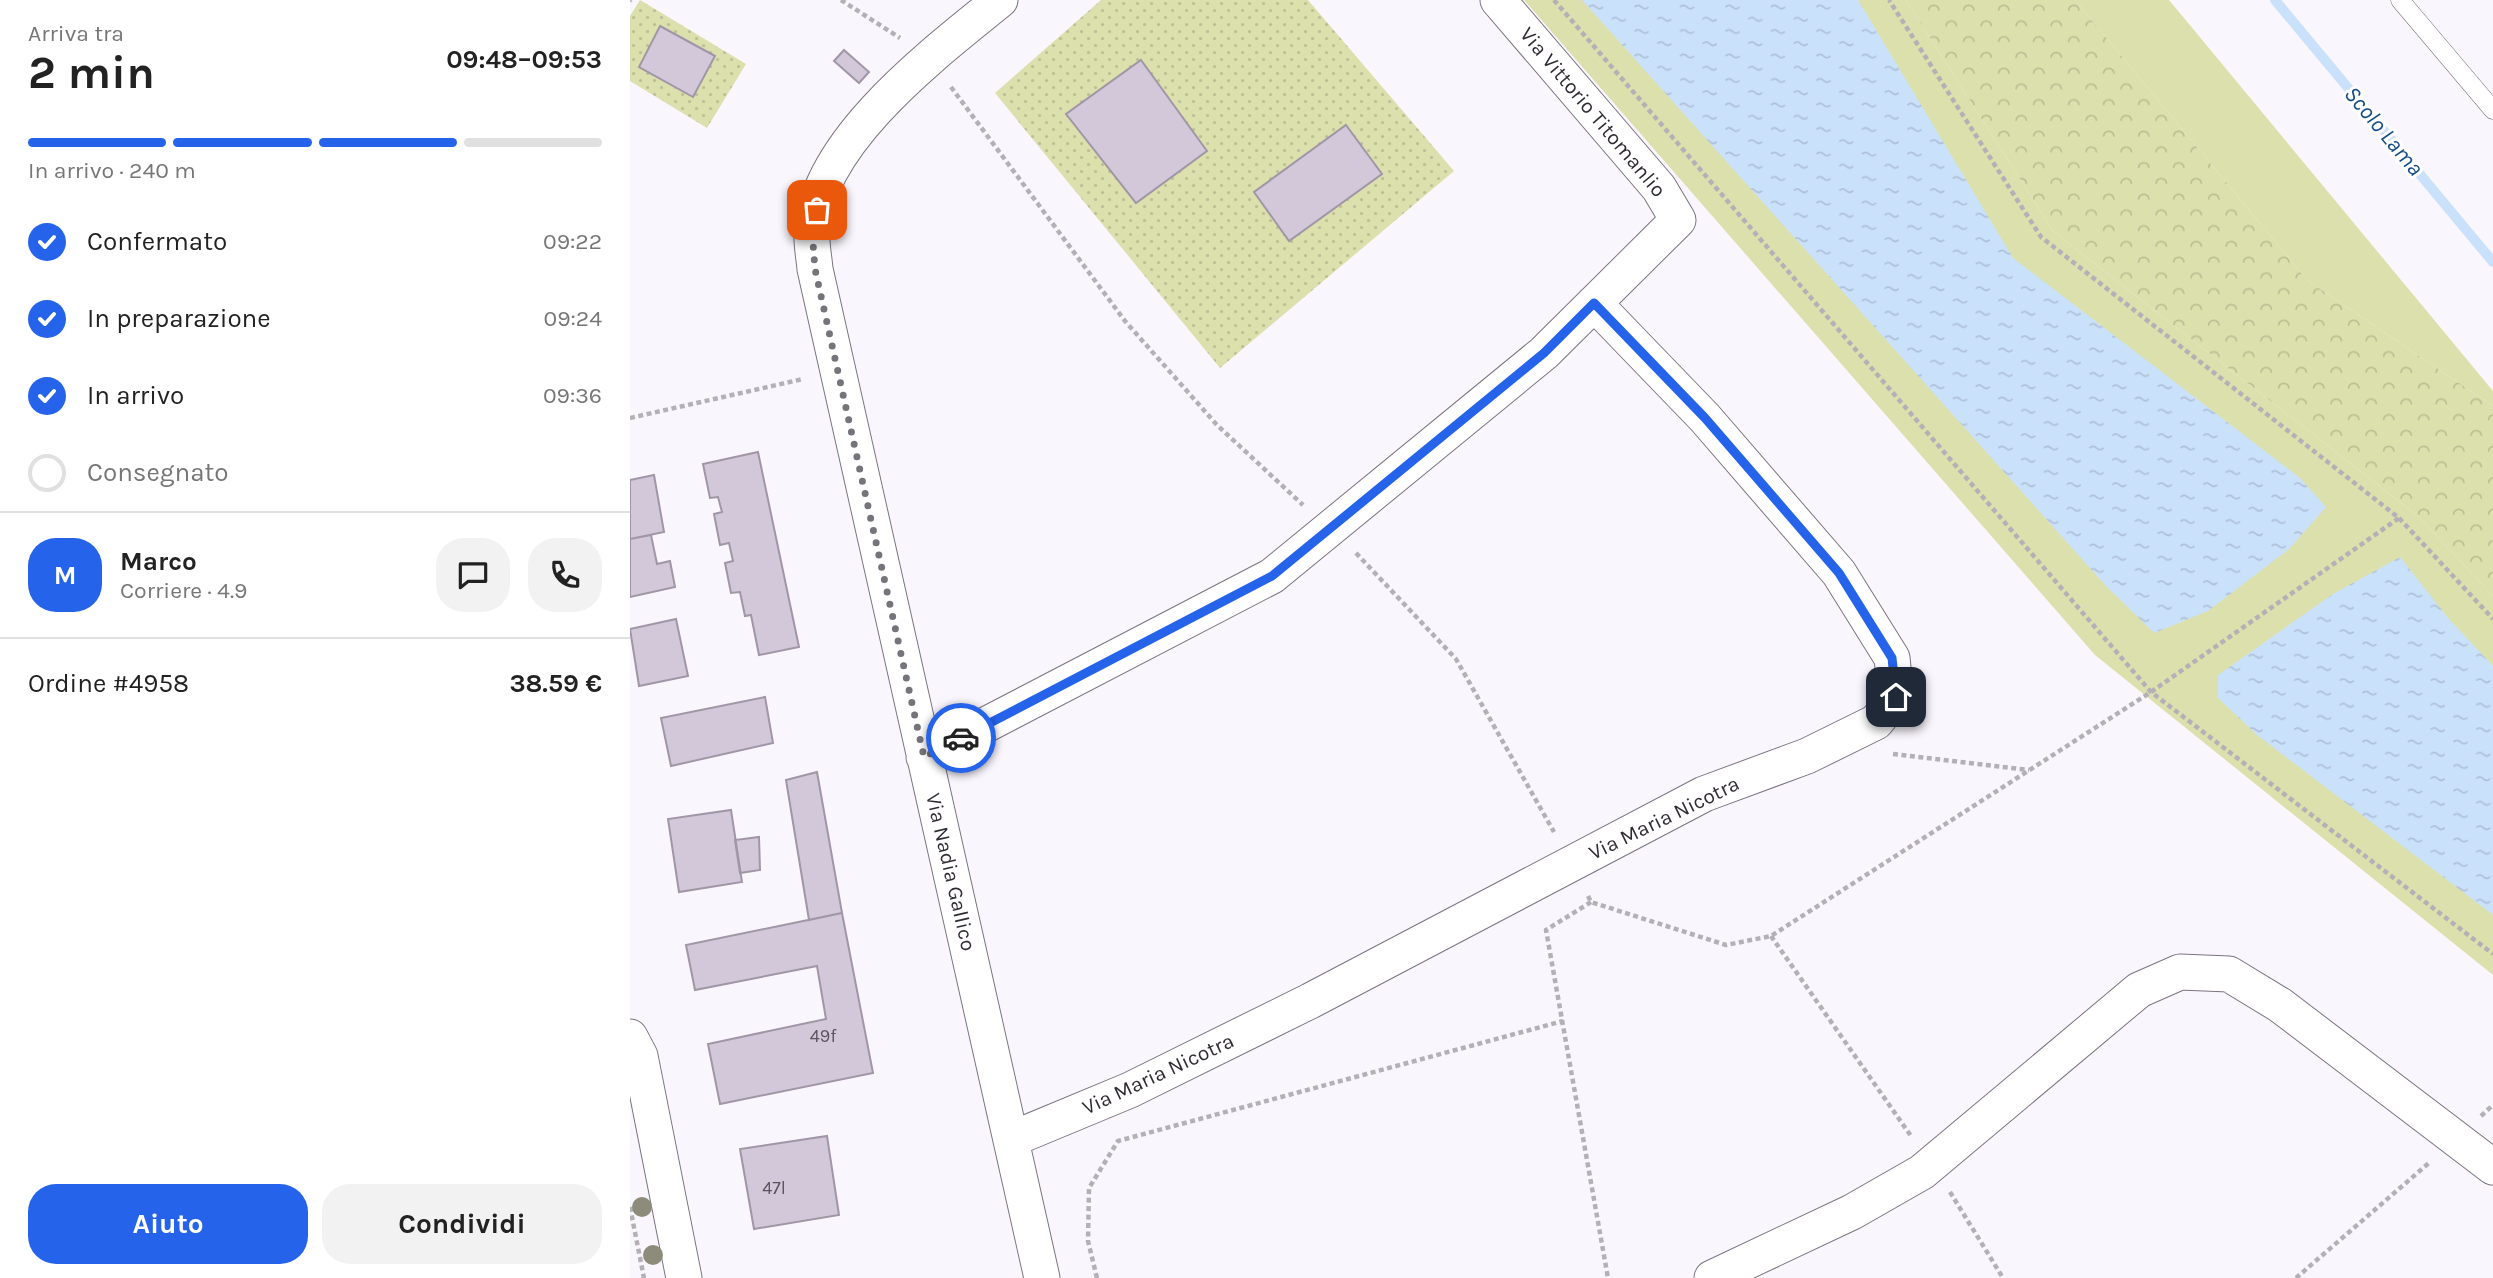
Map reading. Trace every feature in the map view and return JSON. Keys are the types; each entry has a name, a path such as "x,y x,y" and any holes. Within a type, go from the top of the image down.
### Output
{"street":[{"name":"Via Nadia Gallico","path":"1000,0 911,71 842,151 821,190 812,230 815,269 1042,1278"},
{"name":"Via Vittorio Titomanlio","path":"924,757 1272,576 1544,353 1678,220 1660,188 1498,0"},
{"name":"Via Maria Nicotra","path":"1012,1139 1130,1090 1250,1031 1704,794 1807,756 1875,722 1896,697 1892,658 1839,573 1705,418 1594,303"},
{"path":"1712,1278 1852,1212 1931,1164 2139,990 2180,972 2229,974 2280,1005 2493,1167"},
{"path":"630,1037 640,1056 684,1278"}],"lane":[{"path":"2400,0 2493,110"}],"path":[{"path":"841,0 929,57 1125,321 1217,425 1370,566 1456,659 1591,902 1726,945 1772,936 2151,692 2399,518"},
{"path":"1554,0 2151,692 2493,954"},
{"path":"1889,0 2041,237 2399,518 2493,619"},
{"path":"630,418 838,371"},
{"path":"1880,753 2029,770"},
{"path":"1591,902 1546,930 1608,1278"},
{"path":"1772,936 1931,1164 2003,1278"},
{"path":"1097,1278 1088,1241 1089,1188 1118,1141 1563,1021"},
{"path":"2296,1278 2456,1139"},
{"path":"630,1207 644,1278"}],"green space":[{"path":"640,0 746,64 707,128 630,81 630,16"},
{"path":"1101,0 1308,0 1454,171 1220,368 995,93"},
{"path":"1524,0 1906,0 2053,231 2419,517 2493,596 2493,975 2095,655"},
{"path":"1906,0 2075,0 2307,280 2493,406 2493,596 2419,517 2053,231"},
{"path":"2075,0 2169,0 2493,391 2493,406 2307,280"}],"water":[{"path":"1582,0 1858,0 2013,258 2300,478 2326,507 2289,549 2208,611 2154,633 2106,586"},
{"path":"2400,557 2448,618 2493,666 2493,915 2257,735 2218,698 2218,675 2333,594"}],"building":[{"path":"660,26 715,56 693,97 639,67"},
{"path":"844,50 869,72 859,83 834,61"},
{"path":"1141,60 1207,151 1136,203 1066,114"},
{"path":"1346,125 1382,174 1289,241 1254,192"},
{"path":"758,452 799,647 759,655 751,615 745,616 740,592 731,593 725,563 733,561 729,543 720,545 714,514 722,512 718,497 710,498 703,464"},
{"path":"654,475 664,532 630,539 630,480"},
{"path":"651,535 657,564 670,561 675,587 630,597 630,539"},
{"path":"676,619 688,676 639,686 630,629"},
{"path":"765,697 773,743 671,766 661,718"},
{"path":"817,772 842,913 809,920 786,780"},
{"path":"731,810 742,882 679,892 668,819"},
{"path":"759,837 760,870 740,873 735,840"},
{"path":"842,913 873,1073 720,1104 708,1044 826,1019 817,966 695,990 686,945"},
{"path":"827,1136 839,1215 754,1229 740,1149"}],"waterway":[{"name":"Scolo Lama","path":"2275,0 2493,262"}],"way so far":[{"path":"817,210 812,230 815,269 924,757 961,738"}],"route":[{"path":"961,738 1272,576 1544,353 1594,303 1705,418 1839,573 1892,658 1896,697"}]}
